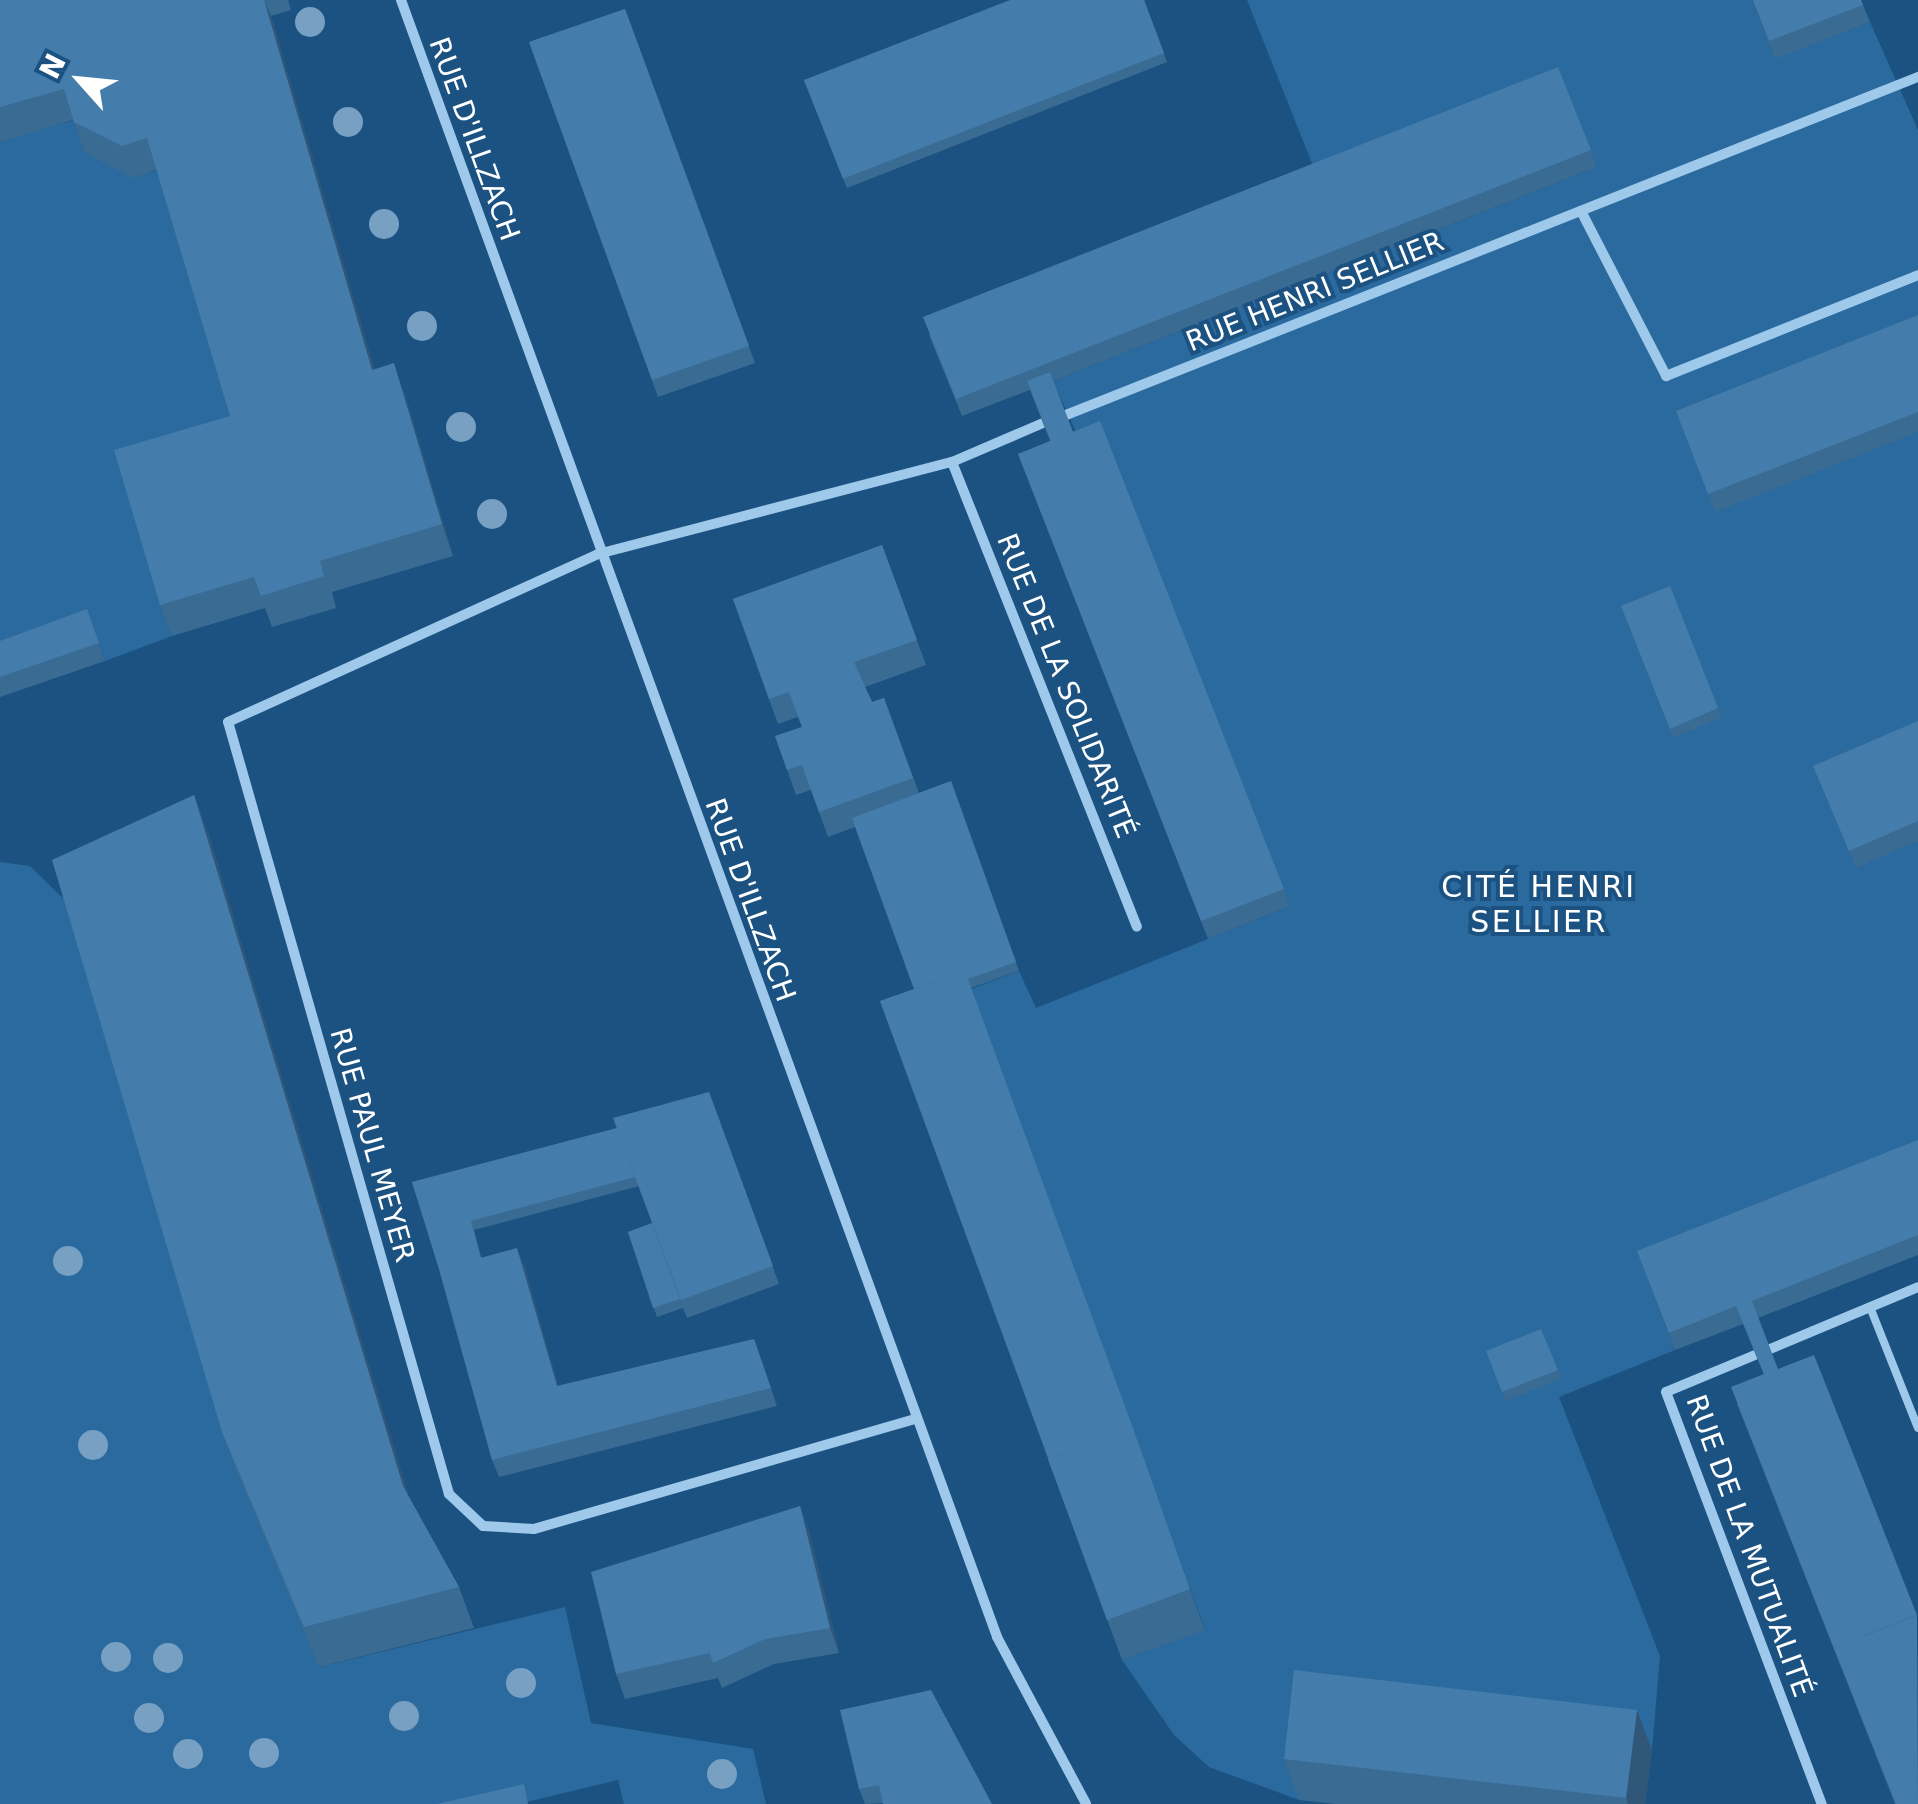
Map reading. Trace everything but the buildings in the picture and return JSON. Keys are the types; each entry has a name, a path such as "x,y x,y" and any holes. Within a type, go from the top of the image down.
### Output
{"street":[{"name":"RUE D'ILLZACH","path":"401,0 598,554 997,1637 1086,1804"},
{"name":"RUE HENRI SELLIER","path":"1066,415 1918,77"},
{"path":"1581,211 1666,376 1918,275"},
{"path":"598,554 952,462 1044,423"},
{"name":"RUE DE LA SOLIDARITÉ","path":"952,462 1137,928"},
{"name":"RUE PAUL MEYER","path":"598,554 228,722 448,1494 482,1526 534,1528 915,1419"},
{"path":"1770,1349 1918,1287"},
{"name":"RUE DE LA MUTUALITÉ","path":"1755,1355 1666,1392 1822,1804"}],"lane":[{"path":"1870,1307 1918,1428"}],"shaded area":[{"path":"1247,0 1752,0 1775,58 1870,22 1918,130 1918,1159 1644,1268 1675,1350 1559,1397 1660,1656 1652,1750 1309,1711 1299,1800 1209,1767 1174,1735 1122,1660 1205,1629 971,989 1019,971 1036,1008 1290,906 1053,381 1597,167 1319,181"},
{"path":"75,120 133,177 158,170 241,447 126,482 172,636 105,661 93,627 0,661 0,140"},
{"path":"0,862 30,866 66,901 319,1667 565,1607 591,1723 753,1749 766,1804 624,1804 618,1780 518,1804 0,1804"}],"district":[{"name":"CITÉ HENRI SELLIER","path":"1539,904"}]}
